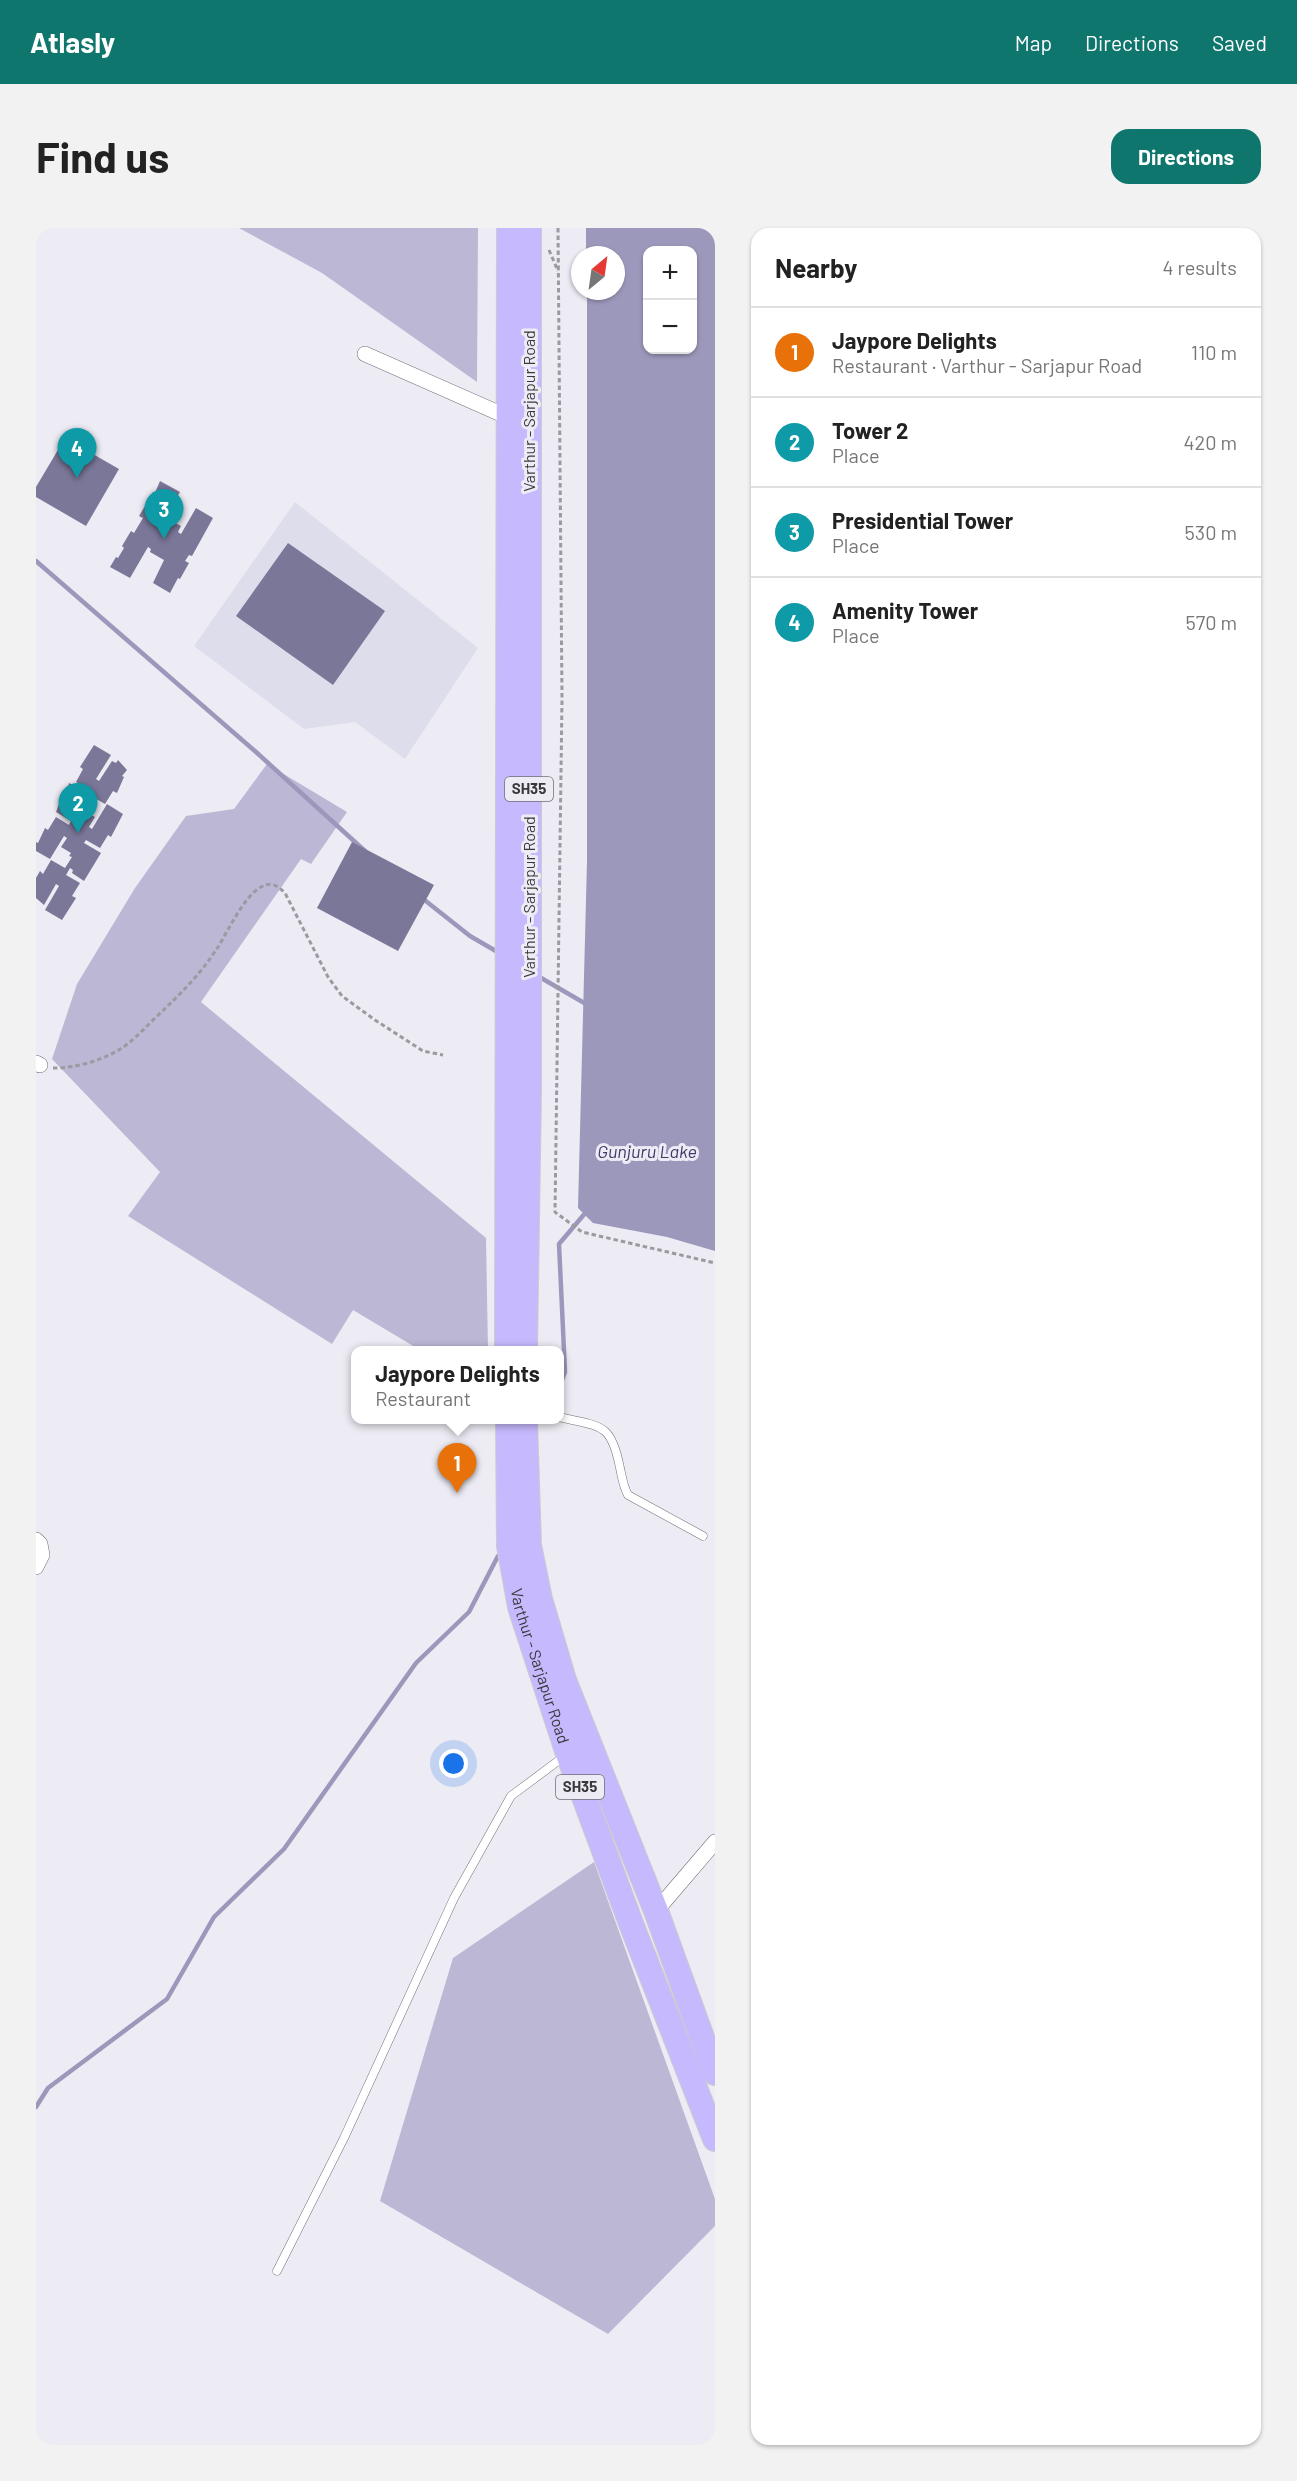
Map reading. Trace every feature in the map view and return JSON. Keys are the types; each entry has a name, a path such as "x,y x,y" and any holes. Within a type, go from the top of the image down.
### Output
{"main road":[{"name":"Varthur - Sarjapur Road","path":"507,1346 509,228"},
{"name":"Varthur - Sarjapur Road","path":"525,1346 529,1090 529,228"},
{"name":"Varthur - Sarjapur Road","path":"508,1424 511,1557 520,1607 568,1754 715,2139"},
{"name":"Varthur - Sarjapur Road","path":"525,1424 529,1545 540,1599 564,1680 656,1911 715,2073"}],"street":[{"path":"365,354 510,418"},
{"path":"36,1540 40,1544 42,1555 36,1567"},
{"path":"656,1911 715,1842"}],"lane":[{"path":"564,1418 600,1426 615,1443 624,1488 628,1495 703,1536"},
{"path":"277,2271 344,2138 465,1878 511,1796 568,1754"}],"path":[{"path":"558,228 562,699 555,1212 582,1232 715,1263"},
{"path":"38,1064 69,1068 115,1053 128,1044 194,981 248,900 261,887 270,884 278,886 285,893 328,977 342,996 423,1050 443,1055"}],"shaded area":[{"path":"239,228 478,228 477,382 322,273"},
{"path":"295,502 478,648 405,759 355,722 304,729 194,646"},
{"path":"267,764 347,812 311,864 301,859 201,1002 486,1238 488,1346 413,1346 353,1310 332,1344 128,1216 160,1172 52,1059 77,984 135,888 186,816 234,809"},
{"path":"594,1862 715,2199 715,2226 608,2334 380,2201 453,1958"}],"water":[{"name":"Gunjuru Lake","path":"586,228 715,228 715,1251 667,1237 593,1223 578,1208 587,861 587,300 625,300 625,246 586,246"}],"building":[{"path":"65,438 119,469 86,526 36,497 36,487"},
{"path":"160,481 180,492 162,523 167,526 170,520 181,526 178,532 181,534 196,508 213,518 192,556 189,555 185,561 189,563 170,593 153,583 164,560 150,552 151,549 148,547 130,578 110,567 124,548 122,546 131,531 134,533 143,518 139,516 148,501 151,502"},
{"path":"288,543 385,611 333,685 236,616"},
{"path":"94,745 111,755 96,779 99,781 112,761 116,763 118,760 127,770 122,776 124,777 117,793 113,791 105,804 91,796 83,810 95,817 89,827 92,829 107,804 123,814 111,837 108,835 100,848 86,840 84,843 101,853 84,881 72,873 73,870 70,868 66,875 80,883 72,896 76,898 62,920 45,910 59,886 56,884 44,905 36,898 36,878 40,871 43,874 51,860 65,868 72,857 69,856 71,853 61,847 67,838 64,836 50,859 36,851 36,842 38,843 45,828 48,830 56,817 69,825 71,821 56,812 62,796 66,798 69,793 67,791 69,783 88,794 90,791 76,782 83,769 80,767"},
{"path":"352,842 434,885 398,951 317,908"}],"waterway":[{"path":"36,561 256,752 365,851"},
{"path":"422,898 470,936 501,954"},
{"path":"536,975 586,1004"},
{"path":"564,1346 559,1244 587,1211"},
{"path":"564,1351 564,1375"},
{"path":"36,2107 48,2088 167,1999 214,1917 284,1849 416,1663 469,1612 498,1556"}],"place":[{"name":"Amenity Tower","path":"77,478"},
{"name":"Presidential Tower","path":"164,539"},
{"name":"Tower 2","path":"78,833"},
{"name":"Jaypore Delights","path":"457,1493"}]}
